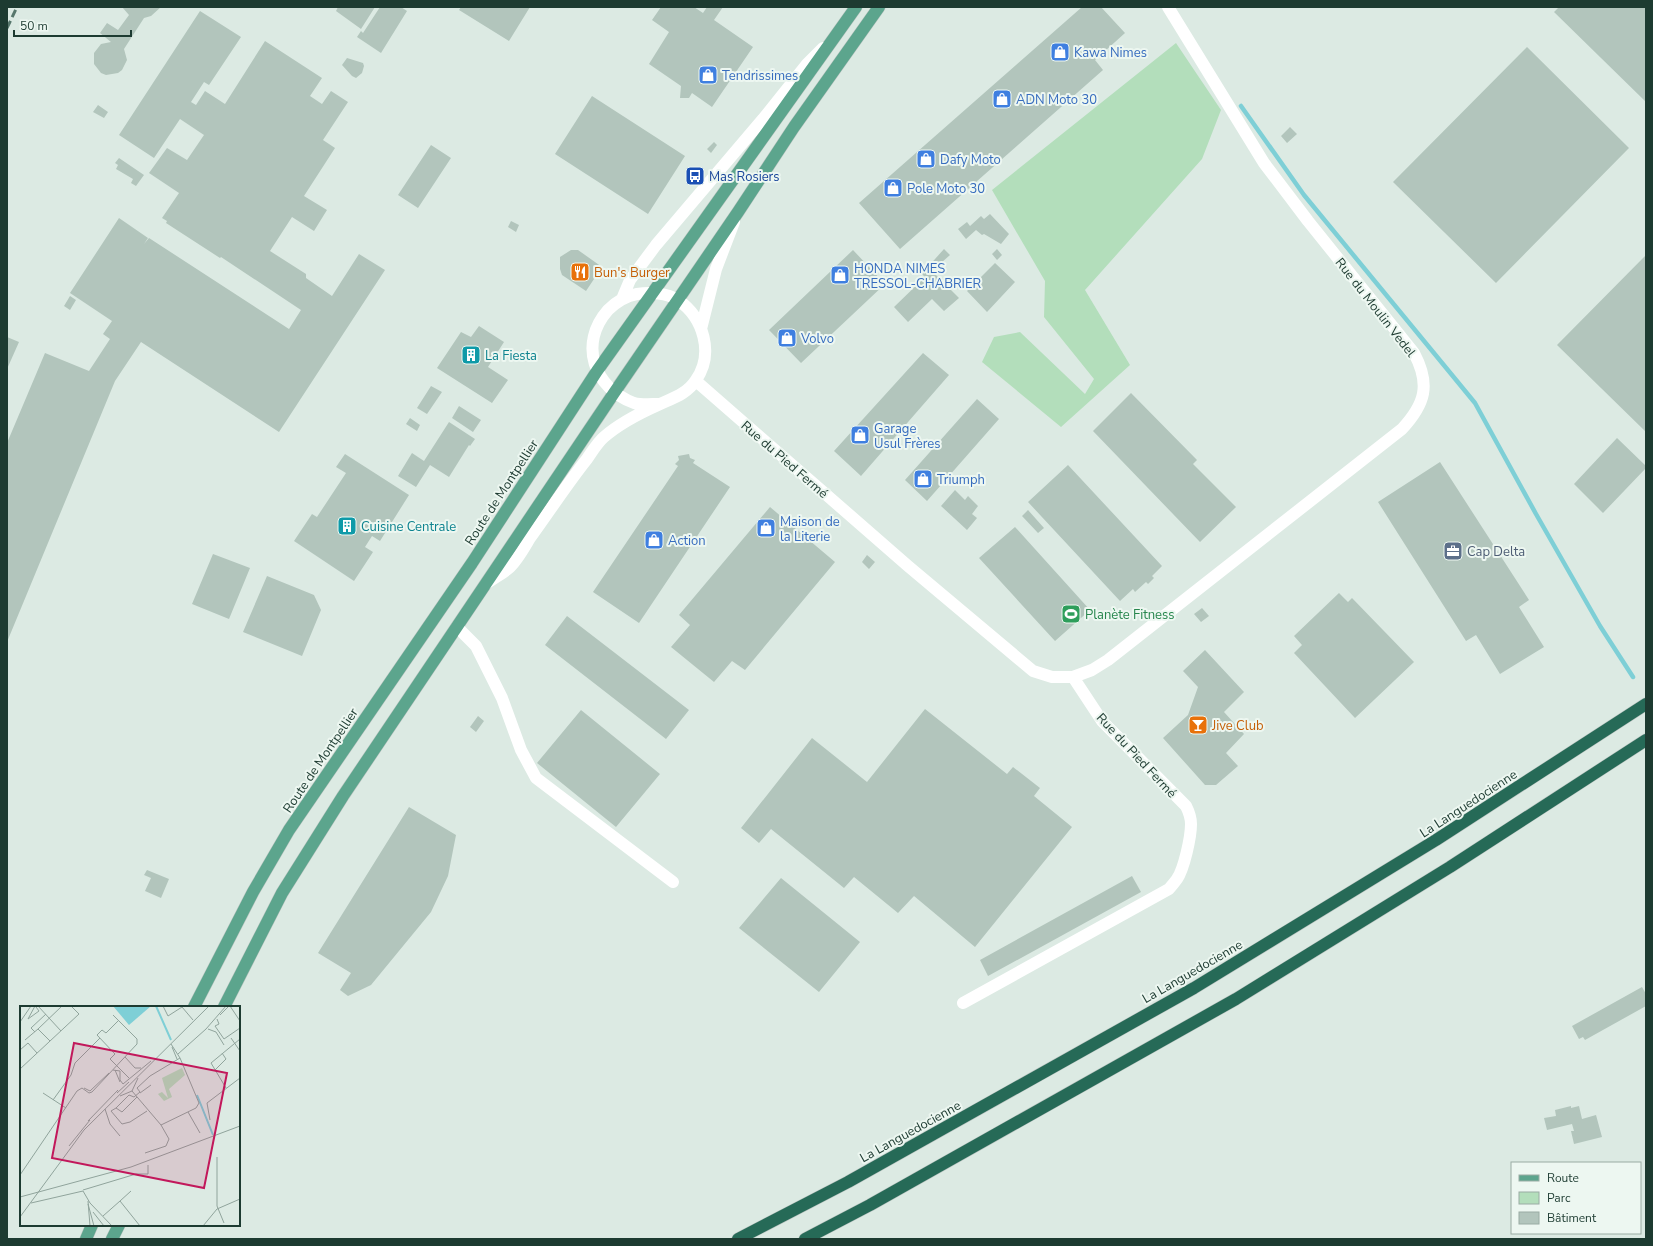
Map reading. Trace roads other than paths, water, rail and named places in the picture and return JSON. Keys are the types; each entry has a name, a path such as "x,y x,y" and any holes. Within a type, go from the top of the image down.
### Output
{"highway":[{"name":"La Languedocienne","path":"738,1239 848,1182 1194,988 1436,840 1646,704"},
{"path":"805,1239 870,1205 1236,999 1450,867 1646,740"}],"main road":[{"name":"Route de Montpellier","path":"195,1006 253,892 289,830 472,563 597,371 856,7"},
{"path":"225,1006 282,893 343,796 794,127 879,7"},
{"path":"86,1239 92,1226"},
{"path":"112,1239 118,1226"}],"street":[{"name":"Rue du Moulin Vedel","path":"1073,677 1092,670 1108,660 1402,429 1414,416 1421,403 1424,391 1423,372 1414,353 1308,221 1264,163 1168,7"},
{"path":"622,299 630,280 656,245 763,119 807,64 834,37"},
{"path":"701,329 716,270 738,212"},
{"path":"486,584 510,567 575,474 603,438 628,420 659,404 680,396 696,380 705,360 705,338 697,318 678,300 667,295 652,293 636,294 622,299 603,317 597,328 593,345 593,358 597,371 614,393 636,404 659,404"},
{"name":"Rue du Pied Fermé","path":"696,380 908,566 1033,671 1052,677 1073,677 1102,721 1186,806 1191,824 1184,865 1178,878 1169,888 1158,896 963,1003"},
{"path":"457,626 476,646 502,698 521,750 536,778 673,882"}],"waterway":[{"path":"1241,106 1304,195 1475,403 1600,626 1633,677"}],"railway":[{"path":"7,28 17,7"}],"place":[{"name":"Kawa Nimes","path":"1060,52"},
{"name":"Tendrissimes","path":"708,75"},
{"name":"ADN Moto 30","path":"1002,99"},
{"name":"Dafy Moto","path":"926,159"},
{"name":"Mas Rosiers","path":"695,176"},
{"name":"Pole Moto 30","path":"893,188"},
{"name":"Bun's Burger","path":"580,272"},
{"name":"HONDA NIMES TRESSOL-CHABRIER","path":"840,275"},
{"name":"Volvo","path":"787,338"},
{"name":"La Fiesta","path":"471,355"},
{"name":"Garage Usul Frères","path":"860,435"},
{"name":"Triumph","path":"923,479"},
{"name":"Cuisine Centrale","path":"347,526"},
{"name":"Maison de la Literie","path":"766,528"},
{"name":"Action","path":"654,540"},
{"name":"Cap Delta","path":"1453,551"},
{"name":"Planète Fitness","path":"1071,614"},
{"name":"Jive Club","path":"1198,725"}]}
